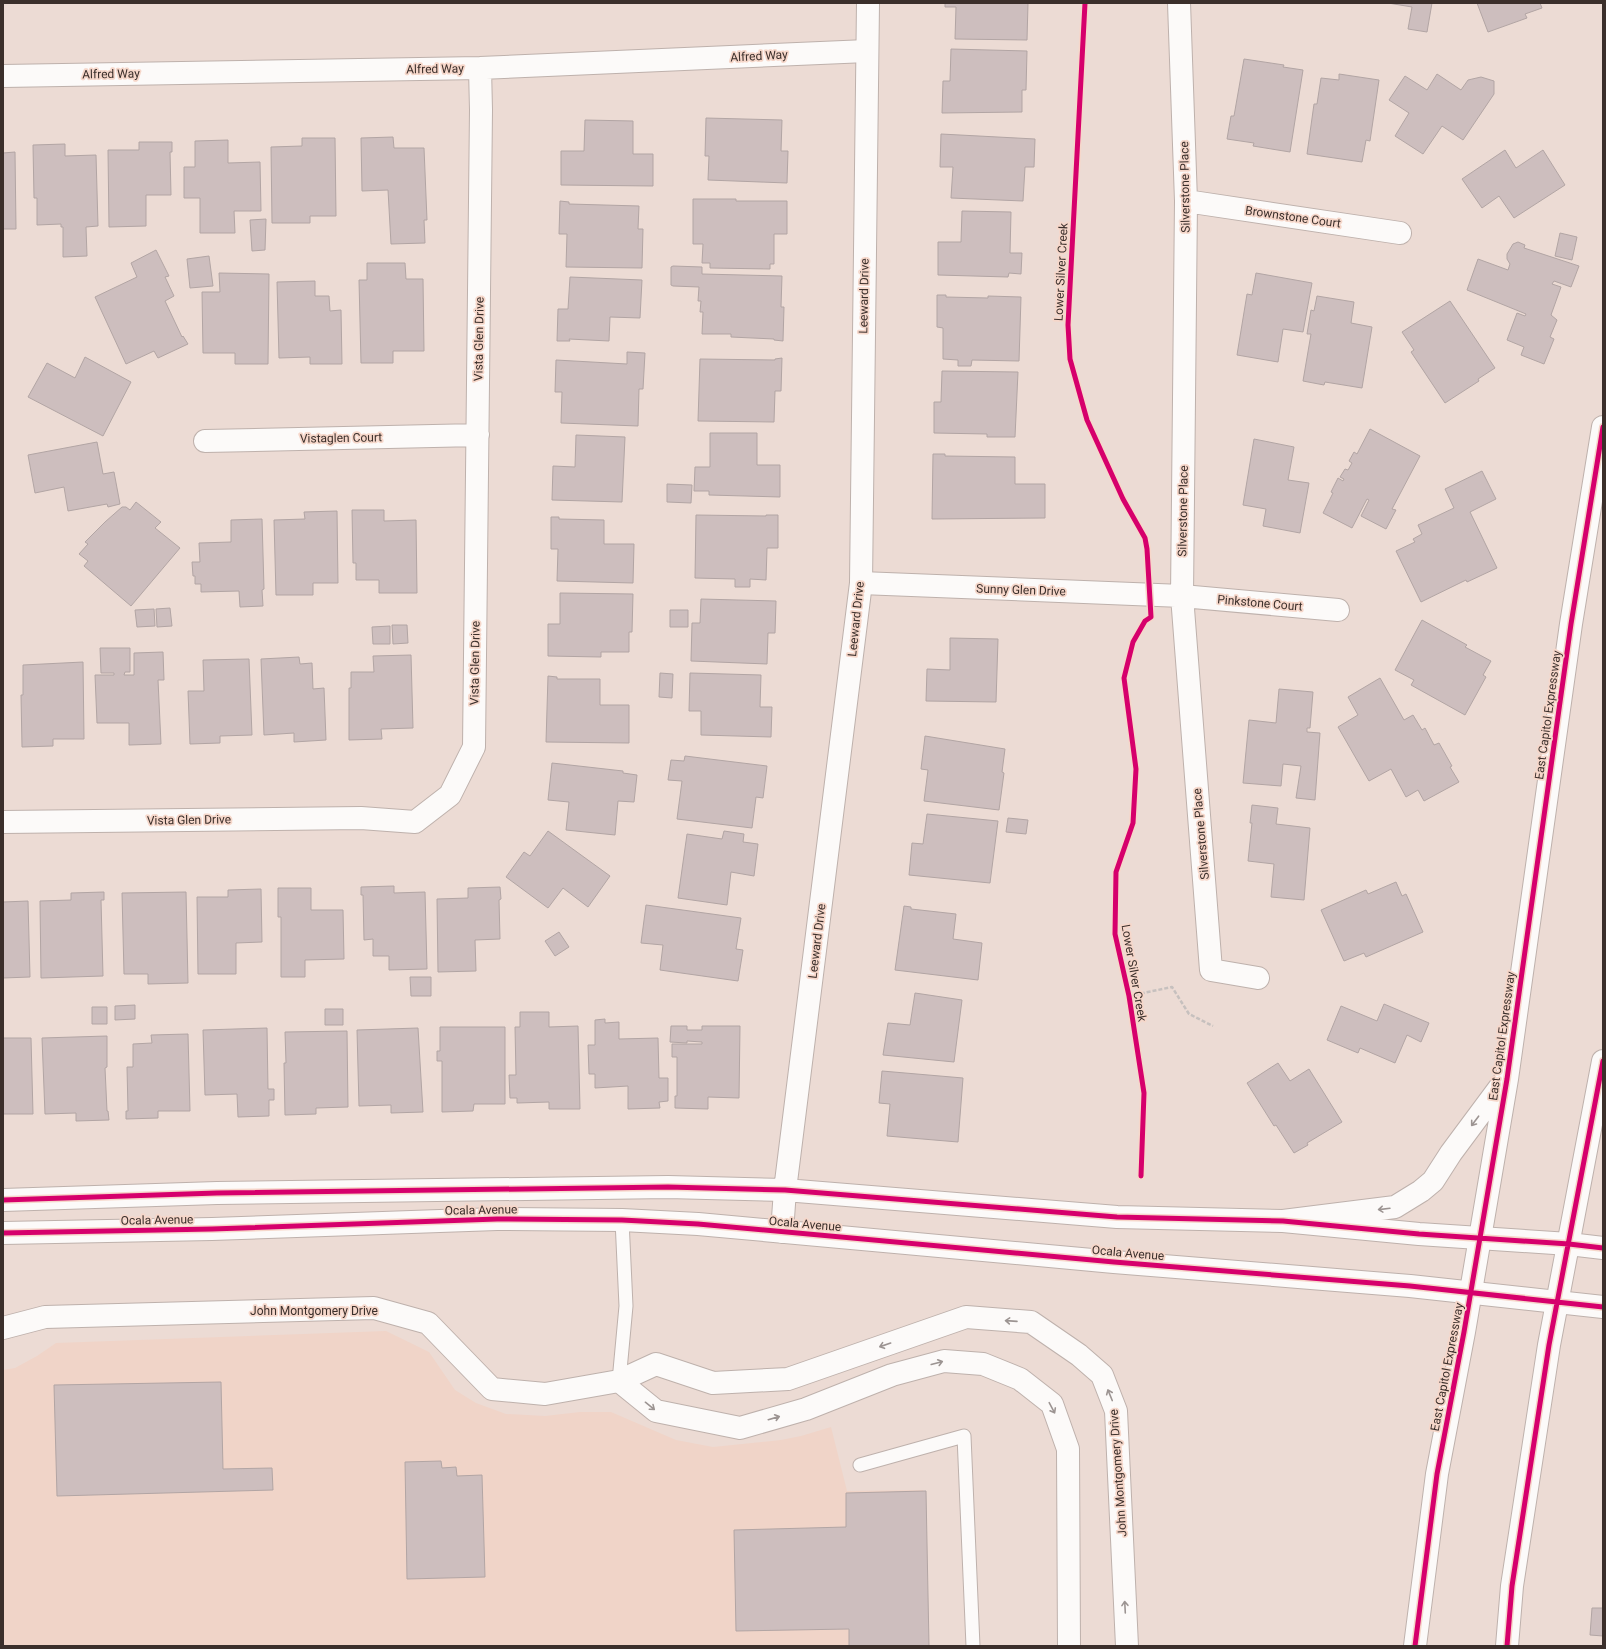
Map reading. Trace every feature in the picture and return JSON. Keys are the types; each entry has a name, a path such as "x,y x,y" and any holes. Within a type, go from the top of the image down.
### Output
{"main road":[{"name":"Leeward Drive","path":"782,1232 785,1190 861,583 868,3"},
{"name":"Silverstone Place","path":"1178,3 1186,201 1182,596 1211,970 1258,978"},
{"name":"Alfred Way","path":"3,76 480,68 867,51"},
{"name":"Vista Glen Drive","path":"3,822 361,818 415,822 450,795 474,747 481,118 480,68"},
{"name":"Brownstone Court","path":"1186,201 1400,233"},
{"name":"East Capitol Expressway","path":"1415,1646 1437,1474 1471,1292 1506,1079 1571,624 1603,427"},
{"name":"Vistaglen Court","path":"205,441 478,435"},
{"name":"Sunny Glen Drive","path":"861,583 1182,596"},
{"name":"Pinkstone Court","path":"1182,596 1338,610"},
{"path":"1507,1646 1512,1586 1549,1345 1569,1244 1577,1190 1603,1061"},
{"path":"1283,1221 1395,1207 1421,1191 1433,1181 1451,1153 1506,1079"},
{"name":"Ocala Avenue","path":"3,1200 217,1193 668,1187 785,1190 1117,1217 1283,1221 1479,1239 1569,1244 1603,1248"},
{"name":"Ocala Avenue","path":"3,1233 212,1229 497,1219 622,1220 698,1224 1471,1292 1603,1306"},
{"name":"John Montgomery Drive","path":"3,1328 45,1317 374,1308 428,1323 492,1389 545,1394 619,1381 656,1364 713,1383 788,1378 966,1317 1031,1322 1080,1355 1102,1375 1116,1411 1127,1646"},
{"path":"619,1381 656,1411 740,1428 806,1409 892,1375 944,1361 983,1364 1020,1379 1052,1404 1068,1449 1069,1646"},
{"path":"793,1377 806,1409"}],"lane":[{"path":"619,1381 626,1306 622,1220"},
{"path":"860,1465 964,1436 973,1646"}],"path":[{"path":"1129,996 1172,987 1190,1014 1213,1026"}],"shaded area":[{"path":"386,1331 429,1352 455,1390 476,1403 506,1414 545,1416 580,1412 611,1412 676,1440 713,1447 781,1440 831,1427 847,1491 923,1490 927,1646 3,1646 3,1370 15,1368 37,1356 56,1343"}],"building":[{"path":"945,3 1028,3 1027,40 955,39 956,7 945,7"},
{"path":"1388,3 1432,3 1427,32 1408,29 1412,7"},
{"path":"1477,3 1540,3 1542,8 1525,14 1527,18 1488,32"},
{"path":"951,49 1027,51 1026,90 1022,90 1022,112 942,113 943,81 950,81"},
{"path":"1244,59 1284,65 1283,67 1303,70 1290,152 1253,146 1254,143 1227,139 1231,116 1234,116"},
{"path":"1339,74 1379,80 1370,141 1366,140 1362,162 1307,154 1314,104 1317,104 1321,78 1339,80"},
{"path":"1437,74 1461,90 1468,80 1481,77 1494,81 1494,94 1463,140 1442,126 1423,154 1395,136 1409,113 1389,100 1405,76 1427,90"},
{"path":"706,118 782,120 781,151 788,151 787,183 708,180 709,156 705,156"},
{"path":"585,120 633,121 633,154 653,154 653,186 561,185 561,151 584,151"},
{"path":"941,134 1035,139 1034,167 1025,167 1023,201 951,198 953,167 940,167"},
{"path":"393,137 394,148 424,148 427,220 424,220 425,243 391,244 388,190 362,191 361,138"},
{"path":"302,138 335,138 336,216 310,216 310,223 272,223 271,147 302,146"},
{"path":"228,140 228,163 260,162 261,211 234,211 235,233 200,233 200,198 184,198 184,167 195,167 195,141"},
{"path":"139,142 172,142 172,152 170,152 171,195 146,195 146,226 109,227 108,150 139,150"},
{"path":"65,144 65,156 96,155 98,226 86,227 87,256 63,257 63,227 61,227 61,224 37,225 37,198 34,198 33,145"},
{"path":"1505,150 1516,168 1543,150 1565,185 1514,218 1499,196 1482,208 1462,179"},
{"path":"15,152 16,229 3,229 3,153"},
{"path":"693,199 787,201 787,234 774,234 774,264 770,264 770,269 710,268 710,263 702,263 703,244 693,244"},
{"path":"560,201 569,202 569,204 639,206 638,229 643,229 642,268 566,267 567,234 559,234"},
{"path":"962,211 1011,212 1010,253 1022,253 1021,274 1009,273 1008,277 938,275 938,242 961,242"},
{"path":"266,219 265,250 252,251 250,220"},
{"path":"1560,233 1577,237 1572,260 1555,256"},
{"path":"1518,242 1525,245 1524,248 1579,266 1571,287 1554,281 1552,284 1561,287 1551,315 1557,320 1550,337 1554,339 1544,364 1521,355 1524,347 1507,340 1517,313 1525,316 1526,314 1467,290 1478,259 1508,270 1510,264 1507,259 1507,254 1513,244"},
{"path":"156,250 169,276 165,277 174,296 165,301 182,337 183,336 188,344 158,358 154,351 126,364 95,297 137,277 131,263"},
{"path":"209,256 213,286 190,288 187,259"},
{"path":"367,263 405,263 406,279 423,279 424,351 393,351 393,363 361,363 359,280 367,280"},
{"path":"671,267 702,267 702,274 782,276 781,307 784,307 783,341 774,339 731,337 731,334 702,334 703,312 700,312 701,301 698,301 699,287 671,285"},
{"path":"219,273 269,274 268,364 235,364 235,353 203,353 202,292 220,292"},
{"path":"1256,273 1312,283 1303,332 1283,329 1278,362 1237,355 1247,294 1252,295"},
{"path":"570,277 642,280 640,318 610,317 609,341 569,339 570,341 557,341 558,309 568,309"},
{"path":"315,281 315,296 329,296 330,311 341,310 342,364 310,364 310,357 279,358 277,282"},
{"path":"937,295 946,295 946,297 988,298 988,296 1021,297 1019,361 972,360 971,366 958,366 958,360 943,359 943,328 937,327"},
{"path":"1317,296 1354,302 1351,323 1372,327 1362,388 1325,382 1324,385 1303,381 1311,334 1307,334 1311,310 1314,311"},
{"path":"1450,301 1495,368 1478,379 1479,381 1445,403 1411,352 1414,350 1402,332"},
{"path":"627,352 645,353 643,389 639,389 638,426 561,423 562,392 555,392 556,360 627,364"},
{"path":"85,357 131,382 103,436 28,397 47,363 75,378"},
{"path":"782,358 781,391 775,391 774,422 698,421 700,359 775,360"},
{"path":"942,371 1018,372 1015,437 987,437 987,434 934,433 934,402 941,402"},
{"path":"1370,429 1420,456 1392,509 1396,510 1386,529 1361,516 1369,500 1367,499 1352,528 1323,513 1333,493 1331,492 1338,478 1343,481 1344,479 1340,477 1345,469 1348,470 1352,463 1349,461 1354,452 1357,454"},
{"path":"710,433 757,433 757,465 780,465 780,497 709,495 709,491 694,491 695,467 710,467"},
{"path":"576,435 625,437 622,502 552,500 553,466 575,467"},
{"path":"1254,439 1294,447 1288,480 1309,483 1300,533 1263,526 1266,509 1243,505"},
{"path":"97,442 103,474 114,472 120,504 108,507 107,504 68,511 64,487 35,493 28,455"},
{"path":"933,454 945,454 945,456 1015,457 1015,484 1045,484 1045,518 932,519"},
{"path":"1482,471 1496,499 1470,512 1497,568 1467,582 1466,580 1421,602 1396,551 1415,542 1413,539 1422,534 1418,525 1454,508 1445,489"},
{"path":"667,484 692,485 691,503 667,502"},
{"path":"136,502 161,522 155,528 180,548 131,606 84,566 88,561 79,554 88,544 85,542 105,522 122,507 126,507 130,510"},
{"path":"352,510 384,510 384,521 416,520 417,593 379,593 379,580 356,580 356,563 353,563"},
{"path":"337,511 338,583 313,583 313,595 276,595 274,520 305,519 304,512"},
{"path":"696,515 778,515 778,548 767,548 766,580 750,579 750,587 735,587 735,579 695,578"},
{"path":"551,517 559,517 559,519 604,520 604,544 634,544 633,583 557,581 558,549 551,549"},
{"path":"262,519 263,606 240,607 239,591 201,592 201,584 195,584 192,562 200,562 199,543 231,542 231,520"},
{"path":"560,593 633,594 632,632 629,632 629,652 601,652 601,657 548,656 548,624 560,624"},
{"path":"701,599 776,601 775,633 768,633 767,664 691,661 692,623 700,623"},
{"path":"170,608 172,626 157,627 156,609"},
{"path":"154,609 155,626 137,627 135,610"},
{"path":"670,610 688,610 688,627 670,627"},
{"path":"1422,620 1467,645 1465,647 1491,661 1483,675 1486,677 1465,715 1411,685 1414,680 1395,670"},
{"path":"392,625 407,625 408,643 393,644"},
{"path":"390,626 390,644 373,644 372,627"},
{"path":"950,638 998,639 996,702 926,701 927,669 950,670"},
{"path":"100,648 130,648 130,672 125,672 124,675 134,675 134,653 163,652 164,680 158,680 161,744 129,745 129,723 97,723 95,675 114,675 114,673 101,673"},
{"path":"411,655 413,728 381,729 382,739 349,740 349,688 351,688 351,672 374,672 373,656"},
{"path":"299,657 300,664 312,663 313,689 324,688 326,740 294,742 294,733 264,735 261,659"},
{"path":"249,659 252,735 220,736 220,743 190,744 188,691 204,691 203,660"},
{"path":"83,662 84,739 53,739 53,746 22,747 21,695 23,695 23,665"},
{"path":"660,673 673,674 672,698 659,697"},
{"path":"690,673 761,675 760,707 772,707 771,737 701,735 701,711 689,711"},
{"path":"548,676 557,677 557,679 600,679 600,705 629,705 629,743 546,742"},
{"path":"1380,678 1404,720 1413,715 1422,730 1425,728 1434,745 1439,743 1459,782 1424,801 1418,790 1406,797 1391,769 1369,781 1338,727 1358,715 1348,697"},
{"path":"1279,689 1313,692 1310,728 1307,728 1307,732 1320,733 1315,800 1296,798 1301,766 1283,764 1281,786 1243,783 1249,720 1276,723"},
{"path":"925,736 1005,749 1002,772 1004,773 999,810 924,801 928,770 921,769"},
{"path":"685,756 767,766 763,798 756,797 752,828 677,819 682,781 668,780 671,760 684,761"},
{"path":"552,763 623,771 623,773 637,775 634,802 618,801 615,835 566,830 569,802 548,800"},
{"path":"1252,805 1278,808 1276,824 1310,828 1304,900 1271,897 1274,864 1248,861 1252,823 1250,823"},
{"path":"927,814 998,821 990,883 909,875 912,843 923,844"},
{"path":"1008,818 1028,820 1026,834 1006,832"},
{"path":"548,831 610,876 588,907 563,888 548,908 506,877 524,852 530,856"},
{"path":"724,831 744,834 743,842 758,844 754,876 731,872 727,905 678,898 687,834 722,839"},
{"path":"1396,882 1402,896 1406,894 1423,932 1366,957 1364,953 1344,961 1321,910 1366,890 1368,894"},
{"path":"394,886 394,893 425,892 427,969 389,970 389,956 373,956 373,939 364,940 363,895 361,895 361,887"},
{"path":"500,887 500,939 475,940 476,971 438,972 437,899 468,898 468,888"},
{"path":"278,888 311,888 311,910 343,910 344,959 305,960 305,977 281,977 281,917 278,917"},
{"path":"261,889 262,942 236,943 236,974 198,974 197,897 228,897 228,890"},
{"path":"104,892 104,900 101,900 103,976 41,978 40,901 71,900 71,893"},
{"path":"186,892 188,983 148,984 148,974 124,974 122,893"},
{"path":"28,901 30,977 3,978 3,902"},
{"path":"646,905 741,918 736,949 743,950 738,981 660,970 663,945 641,943"},
{"path":"904,906 911,907 911,909 956,914 953,939 982,943 978,980 895,970"},
{"path":"559,932 569,947 555,956 545,941"},
{"path":"410,977 431,977 431,996 411,996"},
{"path":"915,993 962,1000 954,1062 883,1055 888,1023 910,1025"},
{"path":"1384,1004 1429,1023 1421,1042 1407,1035 1395,1063 1360,1048 1358,1053 1327,1040 1341,1006 1377,1021"},
{"path":"135,1005 135,1019 115,1020 115,1006"},
{"path":"92,1007 107,1007 107,1024 92,1024"},
{"path":"325,1009 343,1009 343,1025 325,1025"},
{"path":"520,1012 549,1012 549,1027 578,1026 580,1109 549,1109 549,1102 517,1103 517,1098 510,1098 509,1075 516,1075 515,1027 520,1027"},
{"path":"605,1019 605,1023 619,1022 619,1039 658,1038 659,1078 668,1078 668,1101 659,1102 660,1108 628,1109 628,1086 595,1088 595,1074 589,1074 588,1045 595,1045 595,1020"},
{"path":"671,1026 687,1026 687,1030 702,1030 702,1026 740,1026 739,1098 708,1097 708,1109 675,1108 675,1096 677,1096 677,1057 672,1057 672,1044 702,1044 702,1042 670,1042"},
{"path":"440,1027 505,1027 505,1104 474,1104 473,1111 442,1112 442,1061 437,1061 437,1051 440,1051"},
{"path":"267,1028 268,1089 274,1089 274,1100 269,1100 269,1116 238,1117 237,1094 205,1095 203,1030"},
{"path":"418,1028 423,1112 391,1113 391,1105 359,1106 357,1030"},
{"path":"347,1031 348,1107 316,1108 316,1114 285,1115 285,1032"},
{"path":"188,1034 190,1111 158,1111 158,1118 126,1119 126,1111 128,1111 127,1067 133,1067 133,1044 152,1043 151,1035"},
{"path":"107,1036 107,1067 105,1068 107,1111 109,1120 76,1121 76,1113 45,1114 42,1038"},
{"path":"3,1038 31,1038 33,1114 3,1114"},
{"path":"1278,1063 1290,1081 1309,1069 1342,1122 1307,1143 1308,1145 1294,1153 1276,1125 1274,1126 1247,1083"},
{"path":"882,1071 963,1078 958,1142 887,1136 890,1104 879,1103"},
{"path":"221,1382 223,1469 272,1468 273,1490 57,1496 54,1385"},
{"path":"441,1461 442,1468 456,1467 457,1476 482,1475 485,1577 407,1579 405,1462"},
{"path":"926,1491 929,1646 849,1646 849,1629 736,1631 734,1530 846,1527 846,1493"},
{"path":"1592,1608 1603,1608 1603,1636 1590,1635"}],"cycle path":[{"name":"Lower Silver Creek","path":"1085,3 1068,325 1070,359 1087,420 1123,499 1145,538 1151,617 1145,621 1133,642 1124,678 1136,769 1133,823 1116,872 1115,934 1129,996 1144,1093 1141,1176"},
{"path":"1415,1646 1437,1474 1464,1332 1507,1079 1571,624 1603,427"},
{"path":"1507,1646 1512,1586 1549,1345 1603,1061"},
{"path":"3,1200 217,1193 668,1187 785,1190 1117,1217 1283,1221 1419,1234 1569,1244 1603,1248"},
{"path":"3,1233 212,1229 497,1219 622,1220 698,1224 1114,1262 1410,1286 1603,1307"}]}
